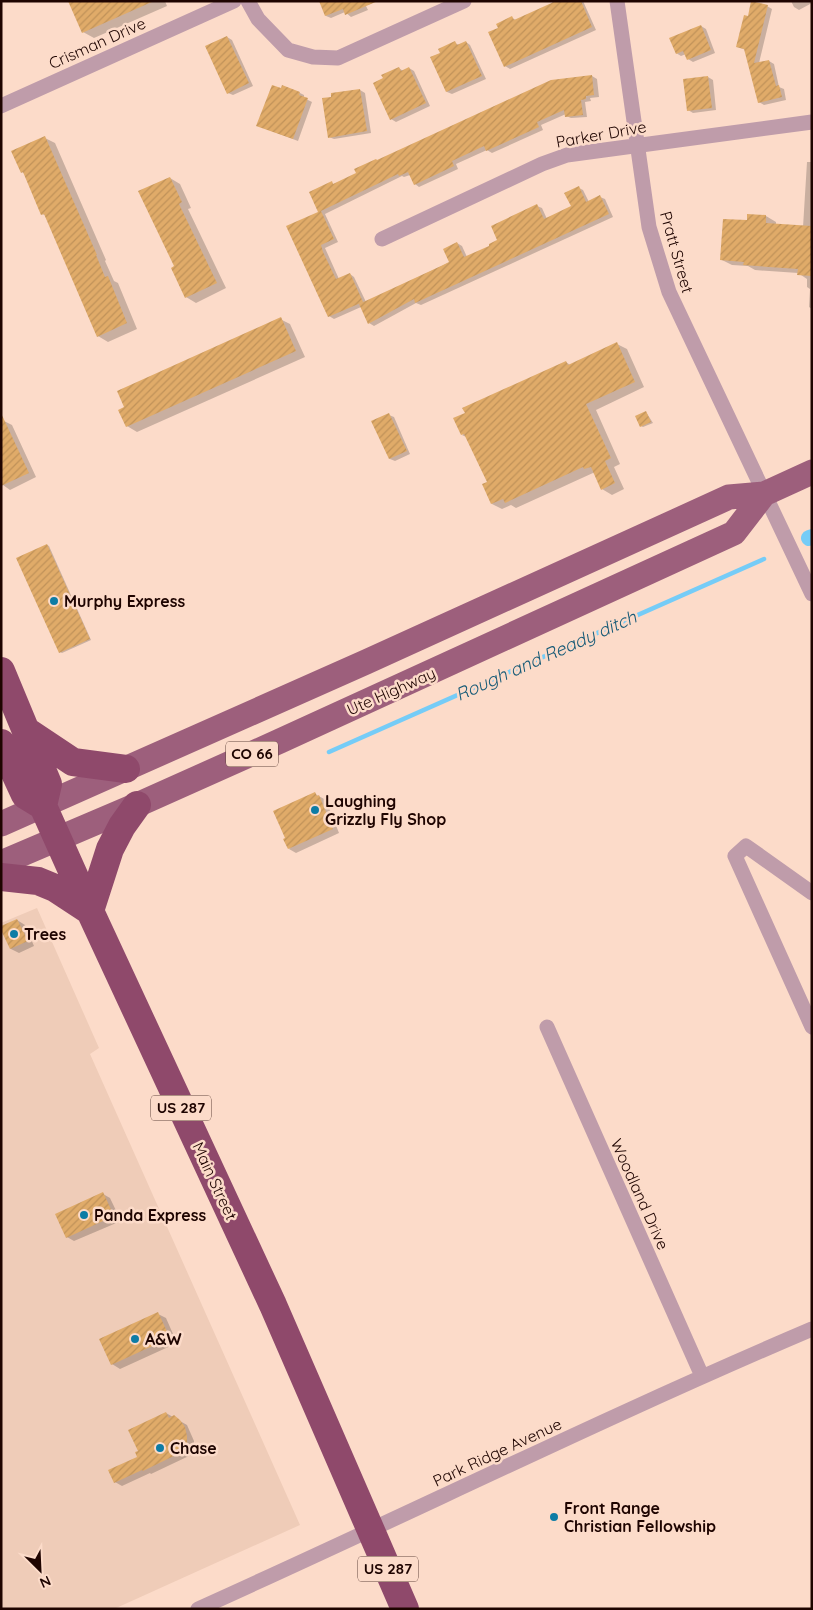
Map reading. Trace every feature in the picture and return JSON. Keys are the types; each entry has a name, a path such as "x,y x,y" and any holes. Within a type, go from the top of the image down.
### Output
{"highway":[{"path":"1,671 28,732 48,784 43,806"},
{"path":"28,732 72,762 126,769"},
{"path":"1,791 6,754"},
{"name":"Main Street","path":"6,754 25,795 43,806 273,1304 372,1530"},
{"path":"1,877 38,881 55,888 90,911 110,849 122,826 137,806"},
{"name":"US 287","path":"372,1530 405,1609"}],"main road":[{"name":"Ute Highway","path":"1,824 417,640 729,496 764,494 812,472"},
{"name":"Ute Highway","path":"1,863 137,806 734,533 764,494"}],"street":[{"name":"Crisman Drive","path":"1,106 234,1"},
{"path":"248,1 258,19 288,50 312,57 338,58 464,1"},
{"name":"Pratt Street","path":"617,1 649,227 669,292 812,594"},
{"name":"Parker Drive","path":"382,238 542,164 567,155 812,122"},
{"path":"812,893 746,846 736,856 812,1027"},
{"name":"Woodland Drive","path":"547,1026 702,1376"},
{"name":"Park Ridge Avenue","path":"198,1609 702,1376 812,1329"}],"shaded area":[{"path":"37,908 99,1048 90,1054 300,1525 114,1609 1,1609 1,923"}],"building":[{"path":"68,1 154,1 82,33"},
{"path":"319,1 378,1 345,15 343,9 325,16"},
{"path":"556,1 581,1 592,27 504,67 488,32 498,28 496,24 512,16 514,20"},
{"path":"751,1 768,5 754,63 769,60 776,86 779,85 782,97 758,103 744,49 736,47 744,15 748,16"},
{"path":"701,25 711,50 687,60 683,51 676,54 669,38"},
{"path":"227,36 249,83 227,94 205,46"},
{"path":"455,41 457,45 466,41 482,76 446,92 430,57 440,53 438,49"},
{"path":"399,67 401,71 409,67 426,103 390,120 373,83 383,78 381,75"},
{"path":"592,75 594,95 586,96 586,99 581,100 583,115 565,117 564,110 537,122 539,127 486,151 484,146 452,161 454,166 414,185 408,172 399,176 398,174 321,211 334,239 321,245 323,252 336,279 350,273 363,302 328,317 286,226 318,212 309,192 332,181 333,184 356,173 354,169 551,80"},
{"path":"708,76 712,108 687,111 683,79"},
{"path":"272,85 281,88 282,85 300,92 299,95 308,98 293,139 256,126"},
{"path":"360,89 367,131 328,138 322,98 331,97 331,93"},
{"path":"45,136 105,277 108,276 127,323 97,337 44,214 41,215 23,172 21,173 11,151"},
{"path":"170,177 182,202 179,204 217,283 185,298 171,268 174,266 138,191"},
{"path":"579,186 586,202 600,195 609,214 415,303 414,299 368,324 359,304 449,262 443,249 457,242 464,257 489,246 489,244 497,240 491,226 537,204 544,219 571,206 564,193"},
{"path":"747,214 766,215 766,223 812,226 812,276 797,275 798,269 743,265 744,262 720,260 723,219 747,220"},
{"path":"281,317 296,351 126,427 118,410 124,407 117,391"},
{"path":"617,342 635,382 586,404 611,458 605,461 615,483 601,490 591,467 584,469 583,467 505,503 503,499 491,504 482,484 487,482 464,434 461,435 453,418 465,413 462,408 566,361 568,365"},
{"path":"646,411 651,422 640,427 635,416"},
{"path":"1,413 29,473 1,486"},
{"path":"389,413 407,451 389,459 371,421"},
{"path":"47,544 90,639 59,653 16,558"},
{"path":"315,792 317,796 319,795 333,829 288,849 273,811"},
{"path":"17,919 28,941 10,949 1,926"},
{"name":"Panda Express","path":"103,1192 114,1216 66,1238 55,1214"},
{"name":"A&W","path":"158,1312 170,1338 111,1365 99,1339"},
{"name":"Chase","path":"166,1412 169,1418 174,1415 185,1427 187,1444 182,1445 184,1451 114,1483 108,1470 137,1457 135,1452 138,1451 128,1430"}],"waterway":[{"name":"Rough and Ready ditch","path":"329,752 764,559"}],"place":[{"name":"Murphy Express","path":"54,601"},
{"name":"Laughing Grizzly Fly Shop","path":"315,810"},
{"name":"Trees","path":"14,934"},
{"name":"Panda Express","path":"84,1215"},
{"name":"A&W","path":"135,1339"},
{"name":"Chase","path":"160,1448"},
{"name":"Front Range Christian Fellowship","path":"554,1517"}]}
